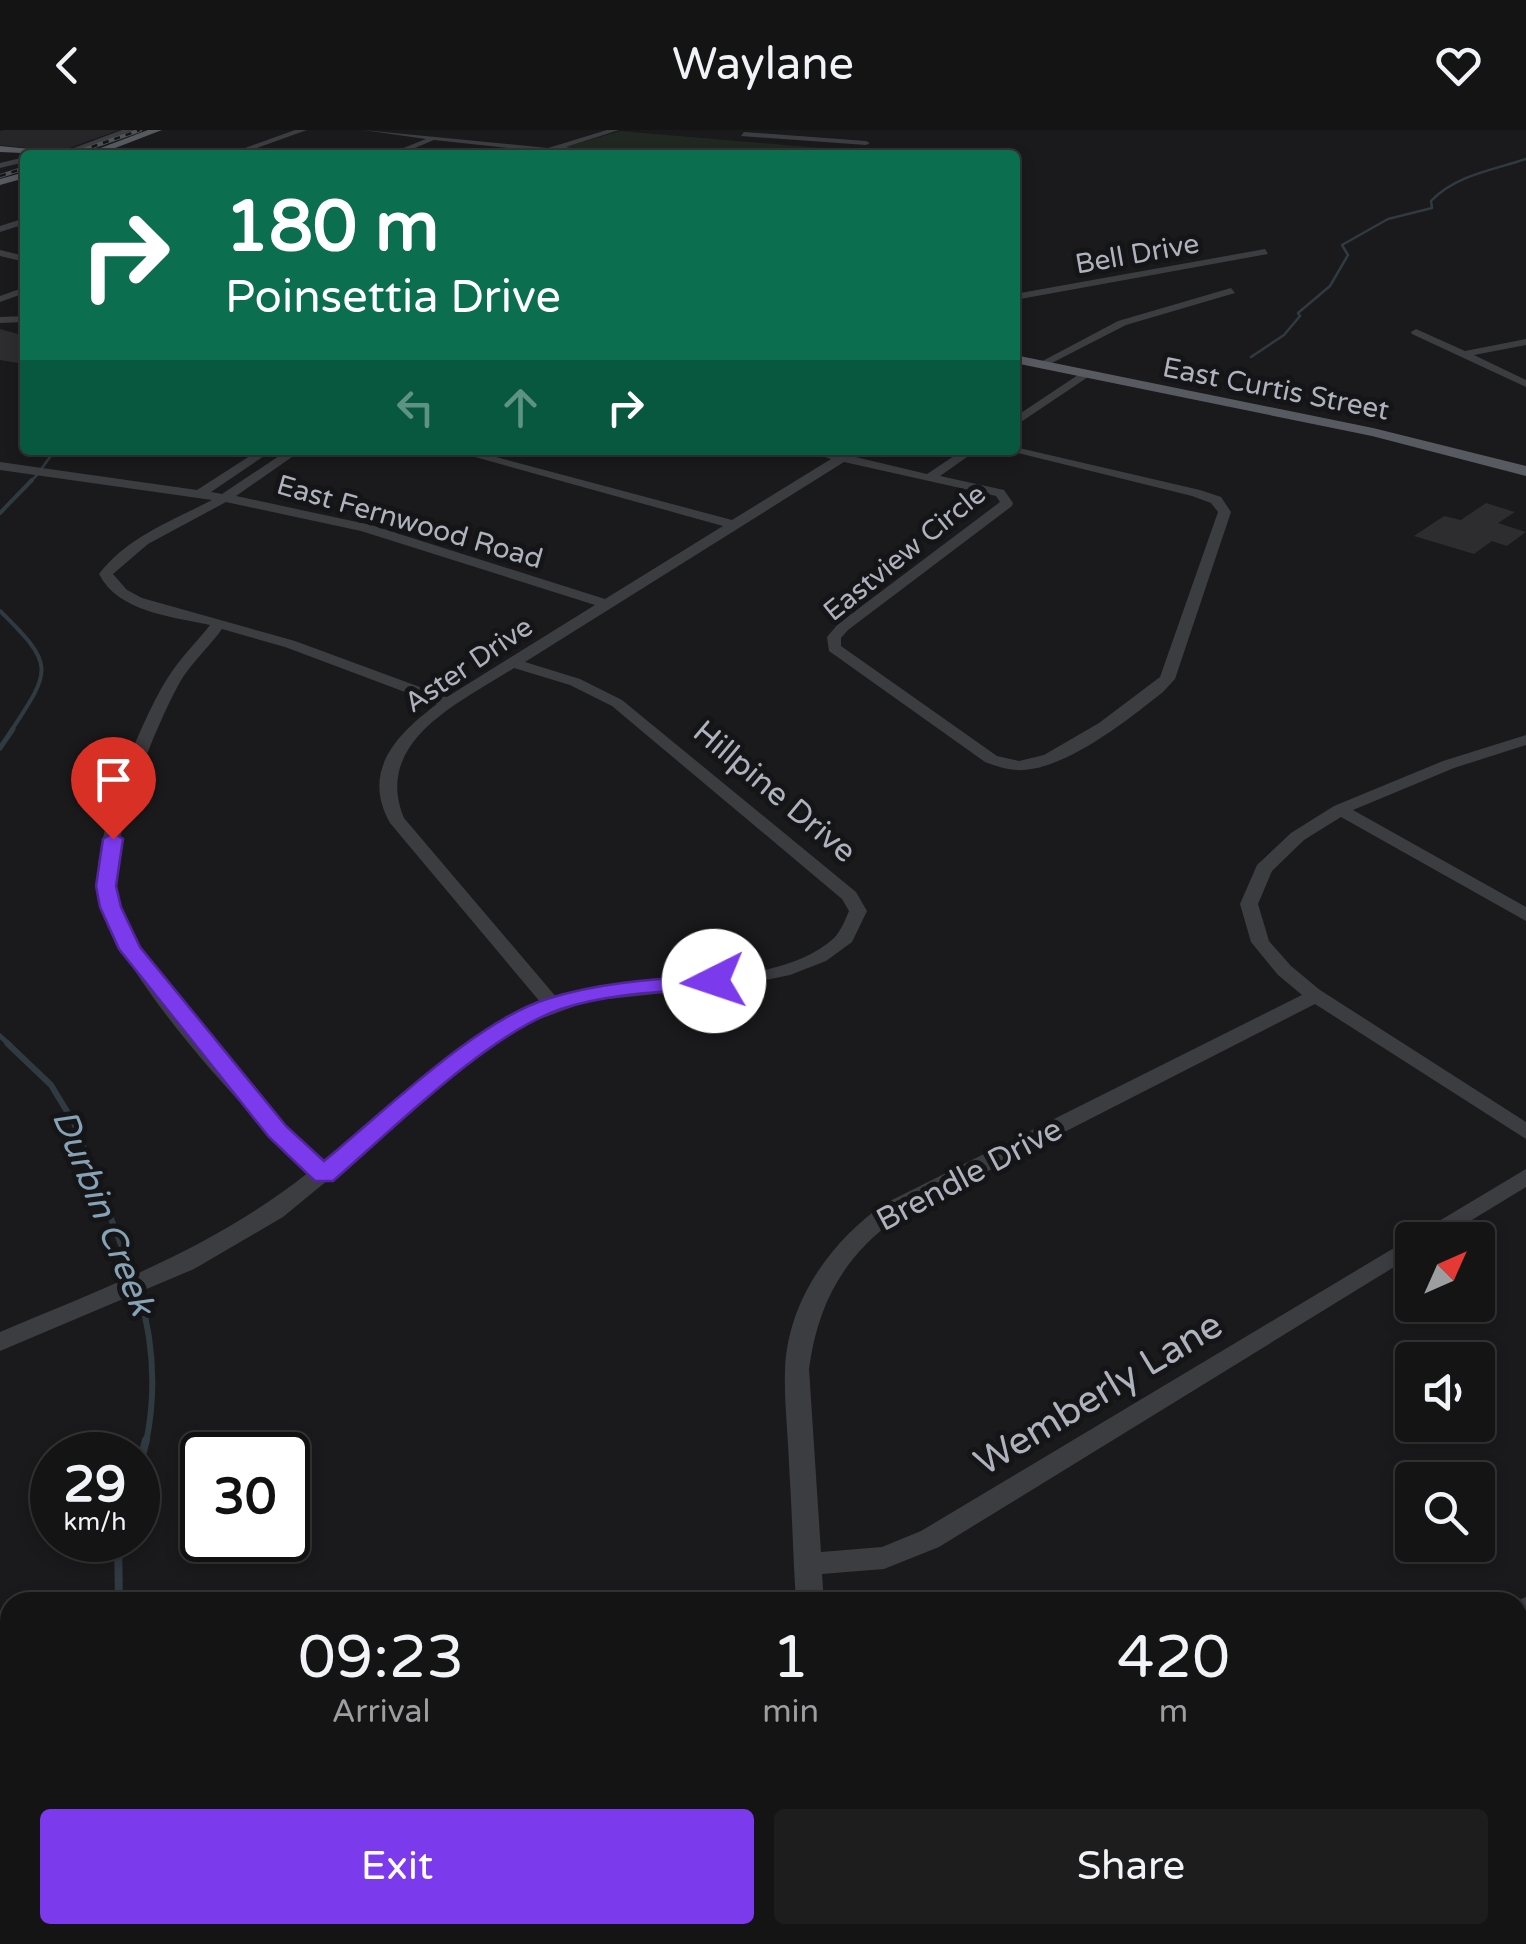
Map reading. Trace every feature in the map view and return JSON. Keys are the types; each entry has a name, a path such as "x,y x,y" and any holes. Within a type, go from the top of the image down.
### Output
{"main road":[{"path":"100,150 157,130"},
{"name":"East Curtis Street","path":"1020,360 1373,432 1526,470"}],"street":[{"path":"74,150 129,130"},
{"path":"244,150 303,130"},
{"path":"367,130 561,150"},
{"path":"403,150 454,130"},
{"path":"548,150 615,130"},
{"path":"700,130 714,130"},
{"path":"820,140 833,136 834,130"},
{"path":"744,134 866,143"},
{"name":"Bell Drive","path":"1020,296 1266,252"},
{"path":"1040,365 1122,323 1230,291"},
{"path":"1416,332 1526,384"},
{"path":"1460,355 1526,342"},
{"path":"1020,419 1085,374"},
{"name":"Eastview Circle","path":"929,478 1000,494 1007,503 843,627 832,645 839,654 992,759 1021,766 1042,762 1151,694 1167,679 1225,512 1220,503 1208,496 1020,452"},
{"path":"152,538 198,494 259,455"},
{"path":"288,455 110,567 106,574 108,584 128,598 290,644 448,702"},
{"path":"475,455 734,525"},
{"path":"830,455 929,478 964,455"},
{"name":"Aster Drive","path":"552,1004 415,845 390,809 387,775 396,751 414,728 448,702 842,458"},
{"name":"East Fernwood Road","path":"0,466 224,498 328,518 420,543 607,604"},
{"path":"219,623 165,696 113,839 106,886 122,935 153,982 278,1132 324,1174"},
{"name":"Hillpine Drive","path":"0,1342 155,1276 235,1236 324,1174 485,1041 552,1004 612,990 779,972 826,954 851,932 858,911 838,884 617,703 575,682 512,663"},
{"path":"1526,740 1416,774 1340,810 1298,838 1268,865 1255,887 1250,908 1260,942 1287,972 1526,1132"},
{"path":"1340,810 1526,915"},
{"name":"Brendle Drive","path":"809,1592 797,1369 800,1342 813,1302 832,1262 843,1249 892,1210 1318,996"},
{"path":"1452,1222 1526,1177"},
{"name":"Wemberly Lane","path":"808,1564 884,1558 930,1539 1395,1256"}],"shaded area":[{"path":"119,130 64,150 41,150 0,145 0,131"},
{"path":"620,131 844,150 597,150 566,147"}],"building":[{"path":"0,329 20,335 20,363 0,360"},
{"path":"1486,503 1515,512 1498,523 1526,532 1507,546 1492,541 1474,554 1414,536 1444,516 1461,520"}],"waterway":[{"path":"1251,357 1284,335 1300,316 1298,313 1330,286 1348,255 1342,245 1388,219 1432,208 1431,201 1463,179 1526,159"},
{"name":"Durbin Creek","path":"42,468 51,455"},
{"name":"Durbin Creek","path":"32,480 37,475"},
{"name":"Durbin Creek","path":"0,513 32,480"},
{"name":"Durbin Creek","path":"29,483 32,480"},
{"name":"Durbin Creek","path":"0,611 31,644 42,668 34,694 11,731"},
{"name":"Durbin Creek","path":"0,748 13,729"},
{"name":"Durbin Creek","path":"0,1036 10,1045"},
{"name":"Durbin Creek","path":"7,1043 51,1085 74,1123 134,1278"},
{"name":"Durbin Creek","path":"138,1289 152,1366 148,1432"},
{"name":"Durbin Creek","path":"118,1562 119,1592"}],"railway":[{"path":"83,150 140,130"},
{"path":"0,176 20,170"}],"route":[{"path":"113,839 106,886 110,907 130,949 278,1132 324,1174 485,1041 518,1020 552,1004 612,990 714,981"}]}
